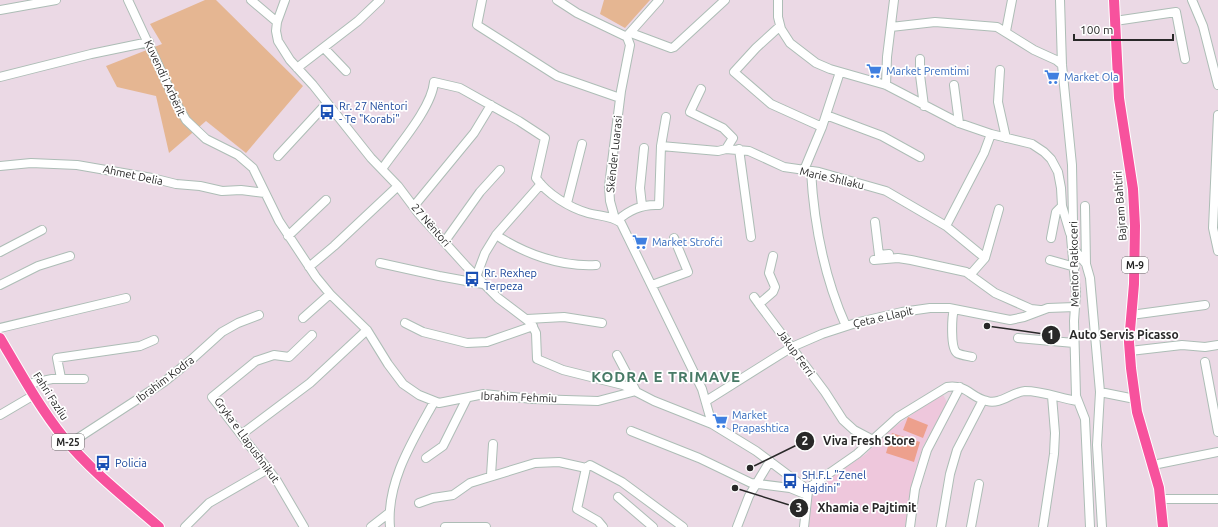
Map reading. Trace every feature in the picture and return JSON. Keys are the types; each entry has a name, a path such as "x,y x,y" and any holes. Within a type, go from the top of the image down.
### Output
{"main road":[{"name":"Bajram Bahtiri","path":"1114,0 1120,109 1132,189 1135,226 1134,284 1130,351 1135,399 1161,499 1163,527"},
{"name":"Fahri Fazliu","path":"1,341 34,395 56,427 70,444 95,470 159,527"}],"street":[{"path":"0,10 56,0"},
{"name":"Kuvendi i Arbërit","path":"128,0 149,42 175,101 186,120 206,139 238,155 246,161 253,168 266,193"},
{"path":"251,0 277,22"},
{"name":"27 Nëntori","path":"285,0 277,22 276,31 278,41 297,68 476,277 498,298 527,319 533,326"},
{"path":"297,68 358,21 380,0"},
{"path":"482,0 477,25 557,76 620,98"},
{"path":"557,0 577,13 629,35 671,48 674,47 725,0"},
{"path":"629,35 659,0"},
{"path":"778,0 779,27 790,43 807,57 822,66 886,85 959,123 991,134 1032,144 1051,158 1060,179 1062,206 1072,237"},
{"path":"886,85 885,69 894,0"},
{"path":"1006,31 1012,0"},
{"name":"Mentor Ratkoceri","path":"1060,0 1062,65 1072,165 1072,237 1075,267 1074,343 1077,401 1085,419 1090,527"},
{"path":"1192,0 1203,26 1218,79"},
{"path":"1115,21 1176,12 1185,59"},
{"path":"891,27 935,22 997,27 1006,31 1034,50 1056,60 1062,65"},
{"path":"779,27 756,48 734,72 771,104 822,127"},
{"name":"Skënder Luarasi","path":"629,35 630,45 620,98 609,195 616,219 624,227 706,401 712,424"},
{"path":"0,77 91,54 149,42"},
{"path":"324,48 346,71"},
{"path":"920,59 920,74 924,106"},
{"path":"1000,70 998,102 1006,138"},
{"path":"840,72 808,171 821,254 829,284 846,326"},
{"path":"382,169 417,121 434,90 434,82 460,88 545,138 536,178 541,184 567,203 587,213 616,219 634,208 660,205 661,146 666,117"},
{"path":"954,85 959,123"},
{"path":"701,90 690,112 727,131 733,138 726,149"},
{"path":"278,156 327,103"},
{"path":"414,206 474,132 491,105"},
{"path":"826,115 882,136 920,157"},
{"path":"1218,115 1213,228 1218,250"},
{"path":"946,226 984,153 991,134"},
{"path":"567,203 582,144"},
{"name":"Marie Shllaku","path":"661,146 718,151 726,149 740,149 757,154 784,167 808,171 886,191 946,226 986,258"},
{"path":"642,206 640,188 644,148"},
{"path":"740,149 751,237"},
{"name":"Ahmet Delia","path":"0,166 31,163 77,164 176,184 200,186 222,191 241,190 266,193"},
{"path":"445,241 480,192 500,170"},
{"path":"476,277 486,253 496,235 541,184"},
{"path":"309,267 346,236 398,186"},
{"name":"Ibrahim Fehmiu","path":"266,193 288,236 309,267 330,294 367,330 388,364 403,384 419,395 434,402 449,402 484,394 532,399 598,401 636,391"},
{"path":"288,236 326,200"},
{"path":"1051,238 1056,212 1062,206"},
{"path":"1085,206 1086,264"},
{"path":"970,275 986,258 999,209"},
{"path":"875,222 879,255 905,255 924,259 938,265"},
{"path":"0,252 42,230"},
{"path":"496,235 515,246 552,260 572,265 596,265"},
{"path":"652,285 688,272 674,238"},
{"path":"1073,247 1086,264 1089,272 1092,296 1100,392 1097,445 1102,527"},
{"path":"0,285 38,266 70,256"},
{"name":"Jakup Ferri","path":"773,256 770,273 775,287 774,292 756,301 792,348 843,420 854,430 873,440"},
{"path":"874,260 898,258 938,265 966,272 995,293 1031,308 1040,310"},
{"path":"1050,260 1075,267"},
{"path":"380,262 439,276 484,284"},
{"path":"303,318 330,294"},
{"path":"0,328 126,298"},
{"path":"1131,315 1205,305"},
{"name":"Çeta e Llapit","path":"706,401 792,348 822,334 846,326 916,309 944,307 1010,320 1024,317 1040,310 1055,307 1075,307"},
{"path":"954,309 952,319 954,349 957,353 972,357"},
{"name":"Ibrahim Kodra","path":"70,444 164,382 192,360 222,332 238,323 259,315"},
{"path":"527,319 564,317 602,323"},
{"path":"405,323 423,332 467,343 487,342 533,326 536,333 537,359 563,370 614,382 636,391 654,401 712,424 748,445 808,492"},
{"path":"242,434 310,384 367,330"},
{"name":"Gryka e Llapushnikut","path":"304,527 284,492 268,469 212,397 256,361 274,355 289,357 312,335"},
{"path":"1018,338 1074,343"},
{"path":"61,378 57,358 140,346 154,340"},
{"path":"1130,351 1182,345 1206,347 1218,346"},
{"path":"617,355 636,391"},
{"path":"1204,362 1218,432"},
{"path":"28,384 61,378 84,379"},
{"path":"804,527 808,492 811,486 857,454 890,422 947,387 960,387 987,402 998,401 1017,392 1024,391 1077,401"},
{"path":"910,527 915,489 927,450 960,387"},
{"path":"1100,392 1135,399"},
{"path":"0,415 34,395"},
{"path":"1043,527 1054,454 1055,433 1052,396"},
{"path":"426,458 443,446 467,398"},
{"path":"941,527 950,474 957,450 983,400"},
{"path":"390,527 389,513 394,489 403,463 434,402"},
{"path":"631,431 699,458 748,482 808,492"},
{"path":"491,475 493,444"},
{"path":"1086,446 1097,445"},
{"path":"1153,465 1218,452"},
{"path":"737,527 749,496 770,461"},
{"path":"419,503 433,498 453,495 466,484 491,475 534,463 547,462 574,464 586,468 590,465 608,474 683,527"},
{"path":"586,468 577,509 600,524"},
{"path":"185,527 209,503 268,469"},
{"path":"971,527 979,484"},
{"path":"618,497 653,527"},
{"path":"1161,499 1218,499"},
{"path":"371,527 389,513"},
{"path":"445,527 486,527"}],"shaded area":[{"path":"205,0 216,0 303,86 246,153 206,121 169,153 156,96 117,87 106,66 162,44 150,24"},
{"path":"604,0 650,0 625,28 600,14"},
{"path":"942,393 948,404 923,446 916,469 905,527 807,527 812,490 866,454 886,433"},
{"path":"908,417 928,425 923,438 903,430"},
{"path":"892,433 920,442 914,462 886,453"}],"place":[{"name":"Market Premtimi","path":"874,71"},
{"name":"Market Ola","path":"1052,77"},
{"name":"Rr. 27 Nëntori - Te \"Korabi\"","path":"327,112"},
{"name":"Market Strofci","path":"640,242"},
{"name":"Rr. Rexhep Terpeza","path":"472,279"},
{"name":"Auto Servis Picasso","path":"987,326"},
{"name":"Market Prapashtica","path":"720,421"},
{"name":"Policia","path":"103,463"},
{"name":"Viva Fresh Store","path":"750,468"},
{"name":"SH.F.L \"Zenel Hajdini\"","path":"790,481"},
{"name":"Xhamia e Pajtimit","path":"735,488"}],"district":[{"name":"KODRA E TRIMAVE","path":"666,377"}]}
